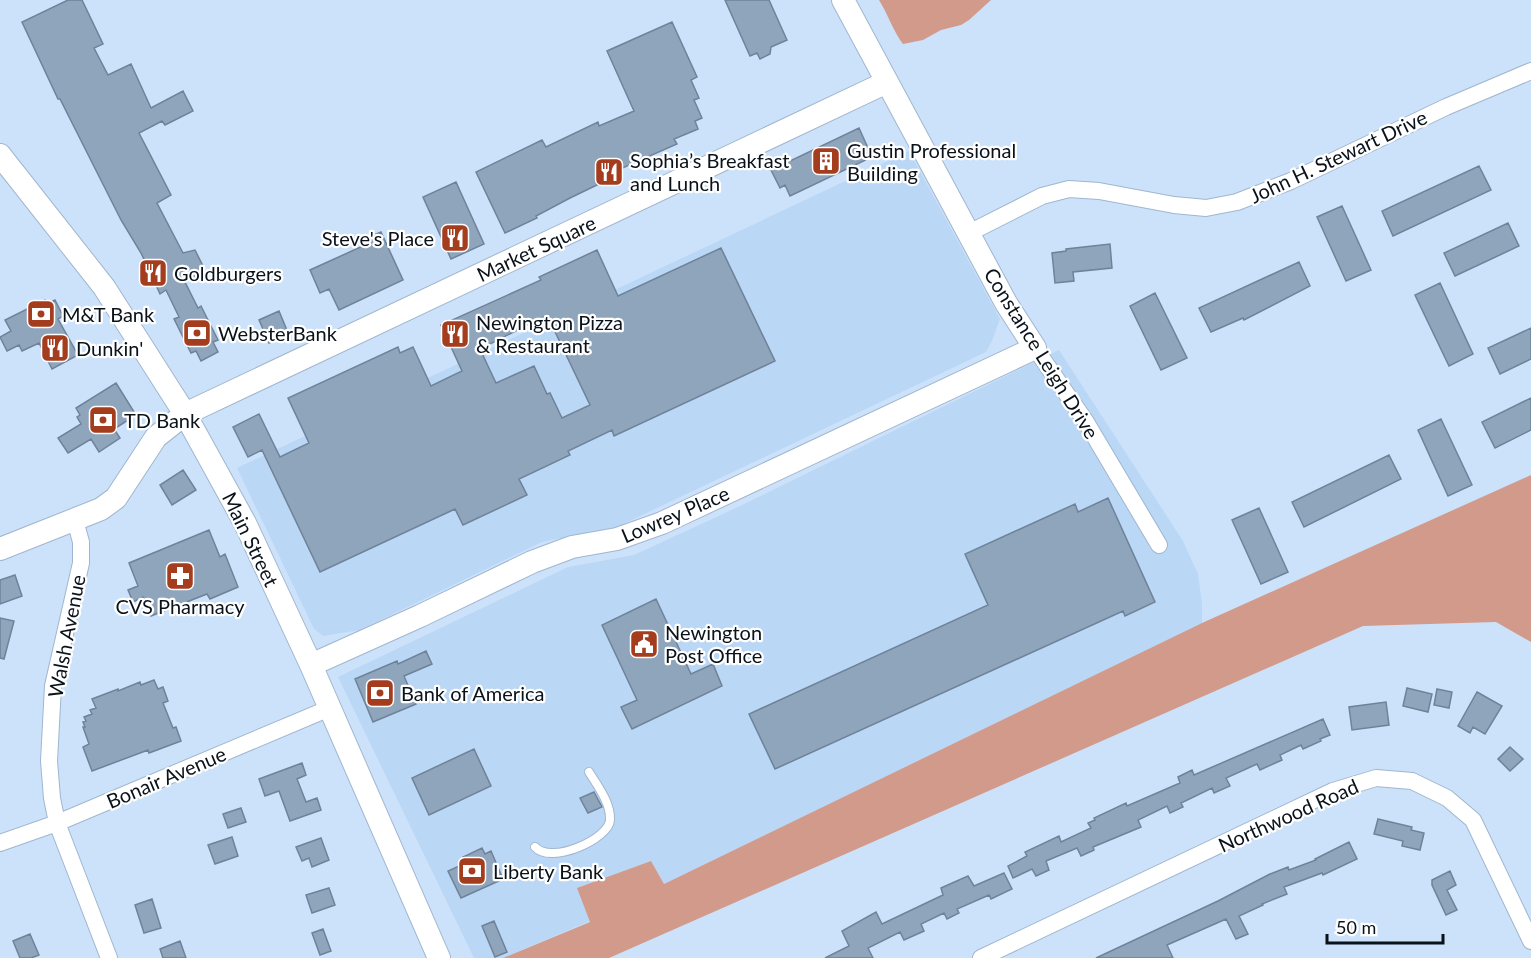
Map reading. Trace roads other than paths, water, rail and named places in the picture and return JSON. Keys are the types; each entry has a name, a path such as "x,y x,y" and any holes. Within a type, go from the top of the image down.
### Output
{"street":[{"name":"Constance Leigh Drive","path":"843,0 1006,303 1086,422 1159,545"},
{"name":"John H. Stewart Drive","path":"969,233 1042,196 1069,189 1099,191 1174,205 1206,208 1237,202 1291,181 1446,107 1531,71"},
{"name":"Market Square","path":"0,549 101,509 116,498 156,437 185,414 887,82"},
{"name":"Main Street","path":"0,155 104,286 185,414 245,523 311,665 439,958"},
{"name":"Lowrey Place","path":"311,665 532,562 572,547 617,539 662,523 1035,348"},
{"name":"Walsh Avenue","path":"75,520 81,542 81,563 53,686 49,761 57,823 109,958"},
{"name":"Bonair Avenue","path":"0,843 57,823 330,708"},
{"name":"Northwood Road","path":"981,958 1333,791 1376,778 1412,781 1447,798 1473,820 1531,941"}],"lane":[{"path":"536,847 545,854 562,853 599,836 608,828 610,816 607,806 589,772"}],"place":[{"name":"Gustin Professional Building","path":"826,161"},
{"name":"Sophia’s Breakfast and Lunch","path":"609,172"},
{"name":"Steve's Place","path":"455,238"},
{"name":"Goldburgers","path":"153,273"},
{"name":"M&T Bank","path":"41,314"},
{"name":"WebsterBank","path":"197,333"},
{"name":"Newington Pizza & Restaurant","path":"455,334"},
{"name":"Dunkin'","path":"55,348"},
{"name":"TD Bank","path":"103,420"},
{"name":"CVS Pharmacy","path":"180,576"},
{"name":"Newington Post Office","path":"644,644"},
{"name":"Bank of America","path":"380,693"},
{"name":"Liberty Bank","path":"472,871"}]}
